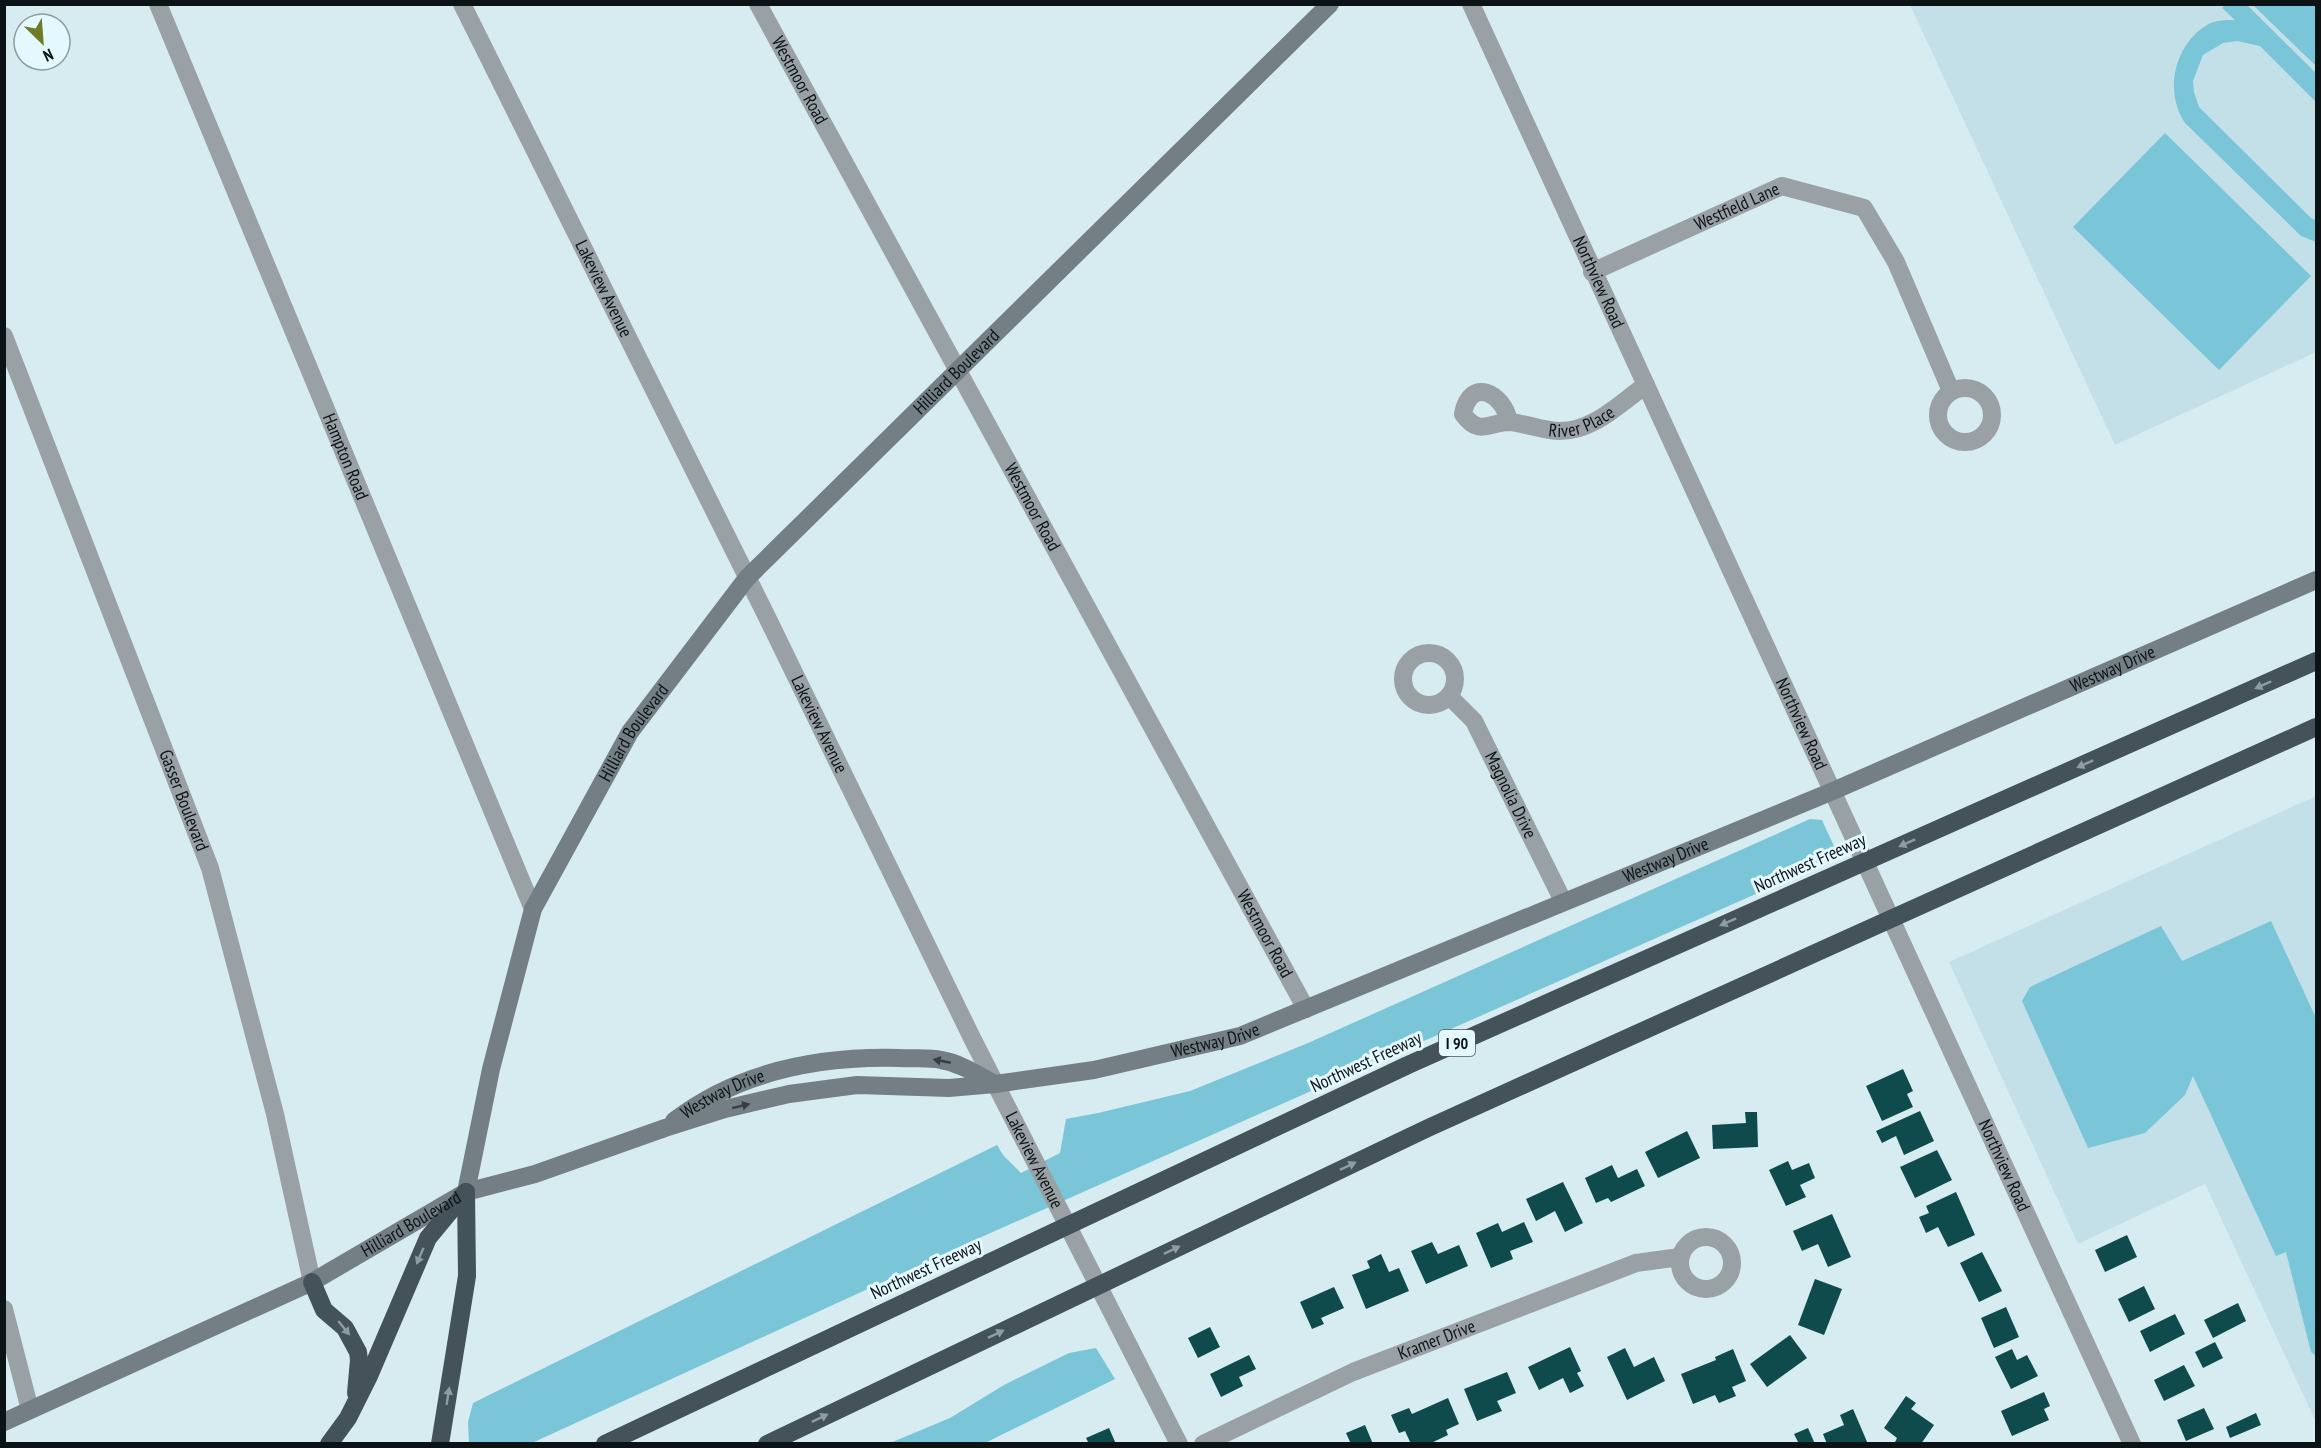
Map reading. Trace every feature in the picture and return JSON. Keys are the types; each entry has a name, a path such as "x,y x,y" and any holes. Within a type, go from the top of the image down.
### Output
{"highway":[{"name":"Northwest Freeway","path":"606,1443 1408,1065 2316,661"},
{"path":"767,1443 1428,1128 2316,727"},
{"path":"329,1443 351,1413 369,1376 428,1238 466,1192"},
{"path":"441,1439 467,1276 466,1192"},
{"path":"312,1282 324,1310 345,1328 358,1352 357,1389 351,1413"}],"main road":[{"name":"Hilliard Boulevard","path":"4,1422 312,1282 466,1192 491,1069 533,909 630,732 747,578 1330,4"},
{"name":"Westway Drive","path":"466,1192 535,1174 725,1109 789,1094 857,1085 949,1088 995,1084 1094,1070 1240,1036 1833,791 2316,579"},
{"name":"Westway Drive","path":"665,1128 697,1103 770,1072 842,1058 940,1060 962,1067 995,1084"}],"street":[{"name":"Hampton Road","path":"158,4 533,909"},
{"name":"Lakeview Avenue","path":"462,4 995,1084 1179,1443"},
{"name":"Westmoor Road","path":"758,4 1306,1009"},
{"name":"Northview Road","path":"1471,4 1592,272 2132,1443"},
{"name":"Westfield Lane","path":"1592,272 1782,186 1864,208 1896,262 1951,391"},
{"name":"Gasser Boulevard","path":"4,336 210,868 275,1114 312,1282"},
{"name":"River Place","path":"1509,422 1562,431 1603,418 1646,385"},
{"name":"Magnolia Drive","path":"1449,696 1474,721 1563,901"},
{"name":"Kramer Drive","path":"1203,1443 1364,1368 1636,1263 1680,1257"},
{"path":"4,1309 30,1410"}],"shaded area":[{"path":"2226,4 2247,5 2316,73 2316,102 2260,46 2237,41 2223,43 2203,55 2193,81 2199,107 2311,218 2316,220 2316,242 2301,236 2185,123 2179,110 2174,83 2180,56 2187,44 2207,25 2217,21 2235,20 2222,8"},
{"path":"1910,5 2316,5 2316,352 2115,445"},
{"path":"2253,5 2316,5 2316,66"},
{"path":"2165,133 2311,276 2219,370 2073,227"},
{"path":"2316,796 2316,1422 2205,1184 2078,1244 1949,962"},
{"path":"1810,819 1822,820 1839,857 968,1243 532,1443 469,1443 468,1422 473,1403 997,1145 1003,1155 1021,1173 1060,1153 1066,1119 1190,1091 1308,1043"},
{"path":"2271,921 2316,1018 2316,1356 2311,1352 2286,1252 2276,1256 2193,1076 2185,1095 2145,1133 2088,1148 2022,1001 2030,987 2161,926 2182,961"},
{"path":"1096,1348 1115,1379 985,1443 890,1443 950,1418 1004,1385 1069,1353"}],"building":[{"path":"1903,1069 1913,1091 1907,1094 1913,1107 1882,1121 1866,1086"},
{"path":"1920,1111 1934,1141 1904,1155 1896,1136 1882,1143 1876,1131"},
{"path":"1745,1112 1757,1112 1758,1147 1713,1149 1712,1125 1746,1123"},
{"path":"1687,1131 1700,1158 1658,1178 1645,1152"},
{"path":"1937,1150 1952,1180 1915,1198 1900,1167"},
{"path":"1788,1161 1792,1170 1809,1163 1815,1178 1800,1185 1806,1197 1786,1206 1769,1170"},
{"path":"1612,1165 1618,1178 1637,1169 1645,1186 1611,1202 1608,1198 1596,1203 1585,1178"},
{"path":"1563,1182 1583,1223 1565,1232 1555,1211 1536,1221 1526,1199"},
{"path":"1956,1192 1975,1235 1948,1247 1938,1227 1926,1233 1919,1217 1929,1213 1926,1206"},
{"path":"1832,1214 1851,1257 1828,1267 1818,1244 1802,1251 1793,1231"},
{"path":"1524,1222 1533,1242 1510,1251 1513,1259 1491,1268 1476,1233 1498,1223 1502,1232"},
{"path":"2127,1235 2137,1257 2105,1272 2095,1250"},
{"path":"1432,1242 1438,1254 1459,1245 1468,1266 1426,1284 1411,1251"},
{"path":"1982,1252 2002,1291 1979,1302 1960,1263"},
{"path":"1381,1254 1389,1272 1399,1268 1409,1291 1366,1309 1352,1275 1370,1268 1367,1261"},
{"path":"1815,1279 1842,1289 1824,1335 1798,1325"},
{"path":"2144,1286 2155,1309 2129,1322 2118,1299"},
{"path":"1334,1287 1344,1308 1321,1318 1324,1324 1312,1329 1300,1302"},
{"path":"2238,1303 2246,1321 2213,1338 2204,1320"},
{"path":"2006,1307 2019,1337 1994,1348 1981,1318"},
{"path":"2175,1314 2185,1334 2150,1352 2140,1331"},
{"path":"1210,1327 1220,1347 1198,1358 1188,1338"},
{"path":"1790,1335 1807,1358 1767,1387 1750,1364"},
{"path":"2215,1342 2223,1358 2203,1368 2195,1352"},
{"path":"1570,1347 1581,1371 1577,1373 1584,1386 1570,1393 1563,1378 1539,1390 1528,1367"},
{"path":"1625,1348 1634,1367 1654,1357 1665,1381 1627,1400 1607,1357"},
{"path":"1733,1349 1746,1381 1732,1387 1736,1396 1719,1403 1715,1395 1693,1404 1681,1374 1716,1360 1715,1357"},
{"path":"2012,1349 2017,1360 2027,1355 2038,1376 2011,1389 1995,1357"},
{"path":"1249,1355 1256,1369 1239,1377 1243,1386 1221,1397 1210,1374"},
{"path":"2184,1365 2195,1386 2164,1401 2154,1380"},
{"path":"1507,1372 1516,1393 1497,1401 1502,1411 1477,1421 1464,1389"},
{"path":"2044,1392 2050,1406 2044,1409 2049,1420 2012,1436 2001,1411"},
{"path":"1906,1396 1916,1403 1911,1409 1934,1425 1921,1444 1894,1444 1897,1438 1884,1428"},
{"path":"1448,1398 1459,1424 1446,1430 1448,1435 1429,1444 1411,1444 1405,1431 1399,1433 1391,1415 1409,1408 1412,1414"},
{"path":"2204,1408 2214,1429 2186,1441 2177,1420"},
{"path":"1853,1409 1868,1444 1827,1444 1823,1434 1844,1425 1840,1415"},
{"path":"2256,1413 2261,1425 2230,1438 2226,1427"},
{"path":"1365,1425 1373,1444 1351,1444 1346,1433"},
{"path":"1109,1428 1116,1444 1089,1444 1086,1438"},
{"path":"1808,1428 1815,1444 1799,1444 1794,1434"}]}
